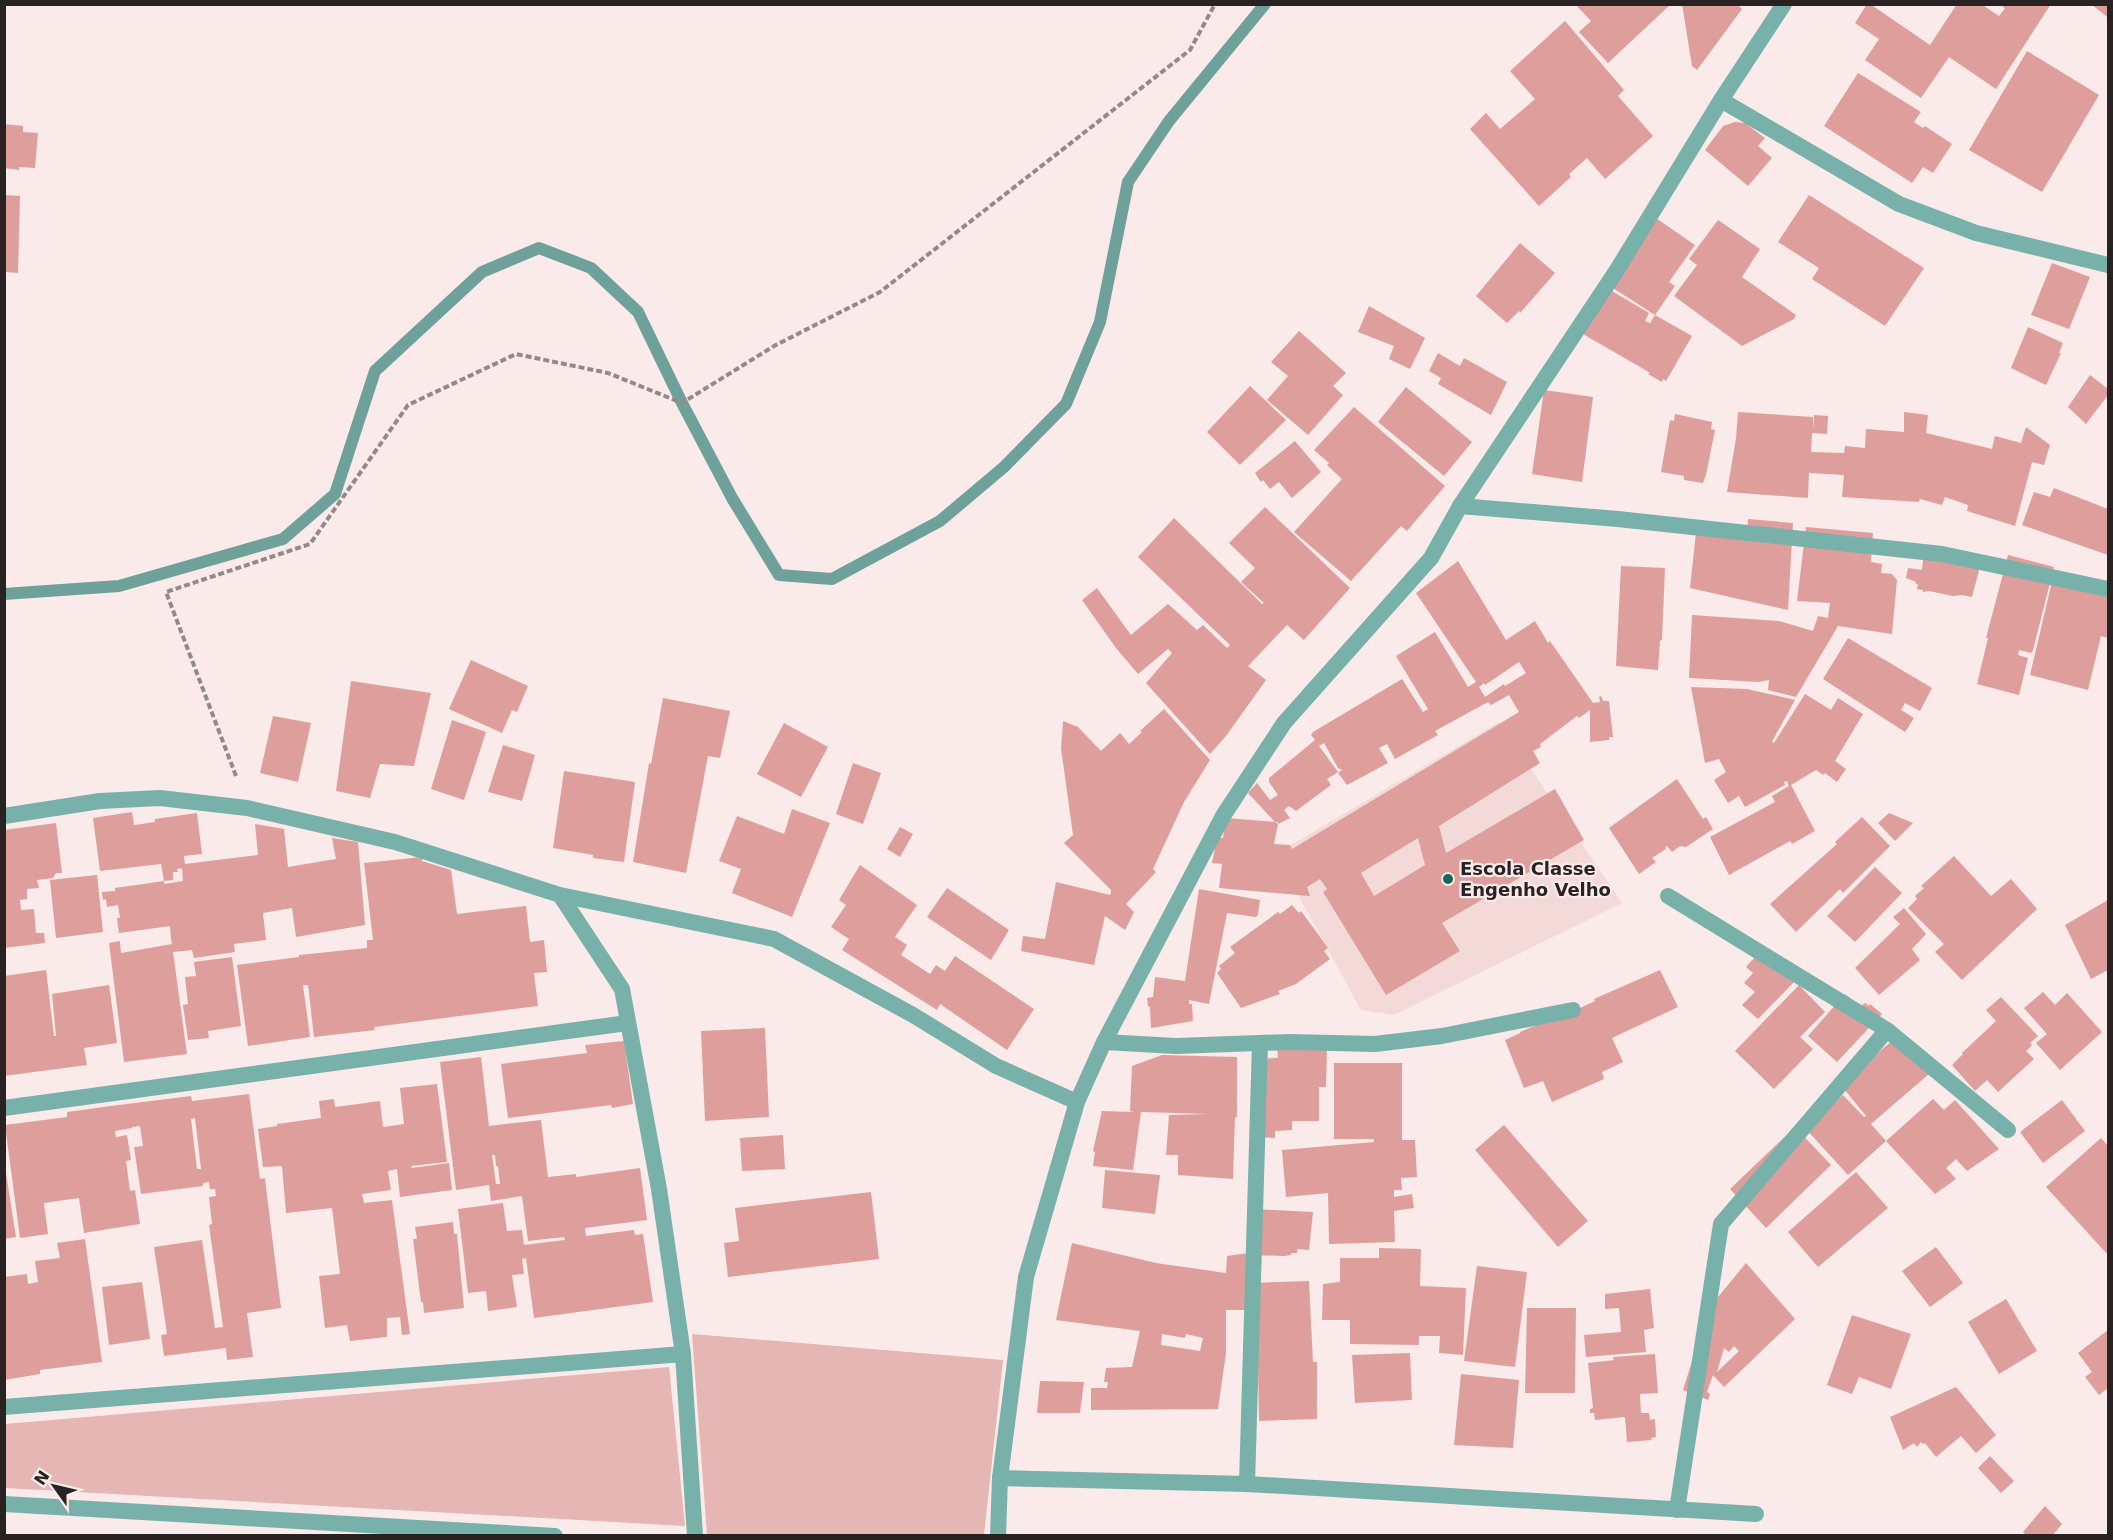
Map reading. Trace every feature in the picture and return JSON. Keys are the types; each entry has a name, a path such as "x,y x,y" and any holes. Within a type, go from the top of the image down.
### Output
{"street":[{"path":"998,1536 1000,1478 1026,1277 1077,1102 1104,1041 1223,816 1284,723 1431,558 1460,506 1617,270 1721,100 1784,4"},
{"path":"1721,100 1899,204 1976,233 2109,265"},
{"path":"1460,506 1618,519 1942,554 2109,589"},
{"path":"4,816 100,801 160,798 248,808 395,842 560,895 774,939 913,1015 996,1066 1077,1102"},
{"path":"560,895 622,989 659,1189 683,1354 695,1536"},
{"path":"1668,896 1887,1030 2008,1130"},
{"path":"1104,1041 1176,1046 1260,1042 1375,1044 1442,1036 1573,1010"},
{"path":"4,1108 627,1023"},
{"path":"1677,1510 1721,1224 1887,1030"},
{"path":"1247,1484 1260,1042"},
{"path":"4,1407 683,1354"},
{"path":"1000,1478 1247,1484 1756,1514"},
{"path":"4,1504 555,1536"}],"path":[{"path":"248,808 166,592 310,544 408,405 516,354 608,374 682,403 774,346 880,292 1190,50 1215,4"}],"shaded area":[{"name":"Escola Classe Engenho Velho","path":"1499,722 1622,903 1394,1015 1361,1010 1276,854"},
{"path":"692,1334 1003,1360 984,1535 707,1534"},
{"path":"669,1367 685,1526 5,1488 5,1424"}],"building":[{"path":"1575,4 1671,4 1608,63 1579,32 1591,21"},
{"path":"1682,4 1737,4 1742,9 1697,70 1692,66"},
{"path":"1867,4 1930,45 1957,4 1981,4 1999,16 2005,8 1999,4 2051,4 1996,89 1949,57 1921,98 1865,60 1879,39 1855,23"},
{"path":"2091,4 2108,4 2108,18 2106,16"},
{"path":"1565,21 1624,90 1618,96 1653,136 1605,179 1587,158 1569,174 1571,177 1539,206 1470,129 1486,113 1500,129 1535,99 1510,71"},
{"path":"2027,51 2099,95 2042,192 1969,150"},
{"path":"1858,73 1921,112 1914,122 1923,128 1925,126 1952,144 1933,173 1923,167 1912,183 1824,126"},
{"path":"1735,122 1745,123 1765,138 1758,146 1772,158 1748,186 1705,150 1723,126"},
{"path":"4,124 23,126 23,132 38,133 35,168 19,167 19,170 4,168"},
{"path":"5,195 20,196 18,273 5,272"},
{"path":"1809,195 1924,268 1885,326 1812,279 1819,268 1778,242"},
{"path":"1653,216 1695,245 1669,282 1675,286 1655,315 1605,283"},
{"path":"1718,220 1760,249 1742,277 1796,315 1794,319 1742,346 1674,296 1697,265 1689,259"},
{"path":"1520,243 1555,273 1520,313 1519,311 1507,323 1476,296"},
{"path":"2052,263 2090,277 2069,329 2031,315"},
{"path":"1600,284 1649,313 1645,321 1650,323 1655,315 1692,336 1666,381 1663,379 1662,382 1576,330"},
{"path":"1369,306 1425,338 1410,369 1389,359 1394,346 1358,332"},
{"path":"2028,327 2063,343 2059,353 2061,353 2046,385 2011,368"},
{"path":"1299,331 1346,373 1333,386 1343,395 1308,435 1267,400 1288,376 1271,362"},
{"path":"1438,353 1460,366 1464,358 1507,382 1491,415 1438,384 1441,378 1429,371"},
{"path":"2090,375 2108,389 2108,395 2086,424 2068,407"},
{"path":"1250,386 1286,420 1240,465 1207,432"},
{"path":"1406,387 1472,442 1444,476 1378,422"},
{"path":"1544,390 1593,397 1582,482 1532,474"},
{"path":"1354,407 1445,486 1407,531 1401,526 1351,581 1294,532 1342,479 1314,450"},
{"path":"1738,412 1813,417 1813,430 1814,415 1828,416 1827,434 1812,433 1811,452 1844,453 1845,446 1865,448 1866,429 1904,432 1904,412 1928,415 1926,433 1992,449 1995,436 2021,443 2026,427 2050,445 2044,465 2032,462 2015,526 1967,511 1968,505 1945,497 1942,505 1920,499 1919,502 1842,497 1844,475 1809,473 1808,498 1727,492"},
{"path":"1675,414 1712,422 1711,429 1715,430 1703,483 1684,480 1684,476 1661,472 1670,420 1674,421"},
{"path":"1295,441 1321,472 1292,498 1279,482 1270,489 1255,473"},
{"path":"2054,488 2108,509 2108,555 2022,525 2034,492 2050,497"},
{"path":"1265,507 1350,588 1304,640 1287,625 1248,666 1266,680 1226,736 1210,754 1146,683 1172,653 1168,649 1138,674 1116,648 1082,600 1097,588 1131,635 1168,604 1197,630 1203,625 1227,648 1230,645 1138,557 1174,518 1262,604 1264,603 1241,582 1255,568 1229,543"},
{"path":"1748,519 1793,523 1788,610 1690,588 1696,532 1747,530"},
{"path":"1806,527 1873,533 1871,562 1882,564 1881,573 1892,574 1897,580 1892,634 1838,626 1796,697 1768,690 1769,680 1759,682 1689,678 1692,615 1779,621 1813,631 1818,616 1828,618 1830,603 1797,601"},
{"path":"1924,549 1982,559 1972,597 1923,592 1917,589 1916,582 1906,578 1908,568 1922,570"},
{"path":"2008,555 2054,567 2033,650 2031,653 2019,650 2018,655 2028,658 2019,695 1977,684 1988,638 1986,638"},
{"path":"1458,561 1506,640 1535,621 1548,643 1550,641 1593,703 1600,702 1599,697 1601,696 1603,701 1609,701 1613,737 1609,737 1609,740 1590,742 1590,710 1579,718 1577,716 1540,744 1541,747 1533,751 1540,763 1439,826 1446,853 1555,789 1584,840 1442,923 1460,951 1386,995 1323,892 1327,889 1320,879 1307,887 1310,896 1219,888 1222,864 1212,863 1217,838 1223,838 1226,818 1275,822 1248,793 1257,783 1270,800 1278,795 1269,782 1269,778 1315,740 1311,735 1313,732 1402,679 1423,712 1428,709 1396,656 1435,632 1468,687 1476,682 1416,593","holes":["1519,662 1526,673 1485,697 1479,687","1509,695 1519,712 1292,849 1290,845 1274,844 1278,824 1290,818 1284,810 1289,806 1296,811 1331,785 1327,779 1338,772 1319,746 1324,743 1338,768 1342,770 1338,773 1347,785 1388,763 1379,748 1387,744 1395,759 1438,735 1435,731 1488,702 1491,705","1418,838 1425,865 1374,896 1361,873"]},
{"path":"1621,566 1665,568 1662,640 1660,641 1658,670 1616,666"},
{"path":"2054,573 2108,587 2108,638 2101,636 2088,690 2030,675"},
{"path":"1848,638 1932,688 1920,711 1905,703 1901,710 1914,718 1905,732 1823,679"},
{"path":"471,660 528,686 517,712 512,710 502,733 449,709"},
{"path":"351,681 431,693 414,766 380,764 370,798 336,791"},
{"path":"1691,687 1747,689 1795,700 1772,742 1774,743 1805,694 1831,710 1838,698 1863,714 1835,761 1846,769 1837,782 1825,773 1823,775 1816,770 1791,785 1815,831 1792,844 1790,841 1729,875 1710,837 1775,802 1772,796 1789,786 1787,781 1784,782 1785,785 1745,807 1739,796 1728,803 1714,780 1726,772 1719,759 1705,763"},
{"path":"663,698 730,711 720,758 708,756 686,873 633,862 649,763 651,764"},
{"path":"1164,709 1210,760 1184,802 1153,869 1156,872 1126,904 1134,912 1125,930 1105,916 1094,965 1021,951 1023,936 1045,939 1056,882 1110,895 1111,893 1111,890 1064,843 1073,835 1061,748 1063,721 1078,727 1101,751 1120,733 1129,744"},
{"path":"273,716 311,723 298,782 260,773"},
{"path":"452,720 486,732 464,800 431,789"},
{"path":"784,723 828,747 801,797 757,774"},
{"path":"503,745 535,755 522,801 488,792"},
{"path":"853,763 881,773 863,824 836,814"},
{"path":"564,771 635,782 624,862 593,858 593,855 553,848"},
{"path":"1677,779 1703,819 1706,817 1713,829 1686,847 1680,846 1672,852 1667,846 1665,847 1666,849 1652,858 1656,862 1639,874 1609,828"},
{"path":"792,809 830,823 792,917 732,893 741,869 719,861 737,816 784,834"},
{"path":"132,812 134,825 155,822 155,819 197,813 202,854 184,856 185,864 258,855 255,824 284,829 288,867 336,859 332,838 358,842 365,925 296,937 292,908 263,913 266,940 234,944 235,952 194,958 192,950 173,952 187,1054 124,1062 109,943 120,941 121,953 172,944 170,926 119,933 118,905 107,907 106,899 103,900 102,892 164,881 161,864 100,871 93,818","holes":["182,868 183,881 164,884 164,881 173,880 173,872 178,872 177,869"]},
{"path":"1889,813 1913,823 1895,841 1878,823"},
{"path":"1862,817 1890,846 1843,893 1840,889 1796,932 1770,904 1837,844 1835,842"},
{"path":"56,823 62,873 56,873 53,878 37,880 39,888 27,889 27,899 20,900 21,910 34,909 36,933 44,933 45,943 4,948 4,830"},
{"path":"900,827 913,834 900,857 887,849"},
{"path":"1954,856 1991,896 2011,879 2037,909 1962,980 1935,952 1944,944 1908,908 1917,899 1915,896 1924,888 1921,886"},
{"path":"422,857 422,861 451,870 457,914 526,906 530,942 544,940 547,972 534,973 538,1006 314,1037 308,985 303,985 310,1037 248,1046 237,965 299,957 299,955 367,948 367,940 373,940 364,863"},
{"path":"860,865 917,905 895,937 907,945 901,955 930,974 936,965 945,971 955,956 1034,1009 1007,1050 940,1004 937,1010 842,950 849,939 831,927 846,905 839,900"},
{"path":"1875,867 1902,893 1855,942 1827,916"},
{"path":"97,875 103,932 56,938 50,880"},
{"path":"947,888 1009,930 991,960 927,917"},
{"path":"1199,889 1260,900 1258,915 1256,917 1227,913 1209,1004 1189,1000 1189,1004 1192,1004 1193,1021 1151,1028 1147,998 1153,997 1155,977 1185,981"},
{"path":"2108,900 2108,970 2091,979 2065,925"},
{"path":"1292,905 1299,913 1301,911 1328,948 1324,951 1330,959 1296,984 1278,991 1280,994 1241,1008 1217,973 1221,969 1219,966 1235,953 1230,947 1278,912 1280,914"},
{"path":"1904,908 1926,934 1912,949 1920,960 1879,995 1855,968 1900,924 1893,917"},
{"path":"1765,946 1798,978 1758,1019 1742,1005 1755,992 1744,983 1753,973 1746,967"},
{"path":"232,957 241,1026 208,1031 209,1038 188,1040 183,1005 188,1004 185,977 196,976 194,962"},
{"path":"46,970 54,1036 56,1036 52,994 109,985 117,1043 84,1048 87,1065 4,1076 4,976"},
{"path":"1660,970 1678,1007 1612,1038 1623,1062 1602,1072 1604,1079 1552,1102 1543,1081 1524,1088 1505,1040"},
{"path":"1799,985 1825,1012 1800,1037 1813,1049 1774,1089 1735,1051"},
{"path":"2043,992 2055,1005 2067,993 2102,1032 2060,1070 2036,1043 2047,1034 2024,1008"},
{"path":"1845,994 1860,1007 1865,1003 1869,1006 1870,1004 1882,1014 1837,1062 1808,1036"},
{"path":"2001,997 2038,1036 2030,1043 2032,1045 2026,1051 2034,1059 1998,1092 1987,1080 1975,1091 1952,1065 1996,1021 1986,1010"},
{"path":"765,1028 769,1117 705,1121 701,1031"},
{"path":"624,1041 633,1104 508,1118 501,1064 587,1053 585,1045"},
{"path":"1892,1041 1929,1074 1871,1124 1886,1141 1848,1175 1805,1128 1843,1095 1864,1117 1866,1116 1840,1084"},
{"path":"1277,1045 1327,1046 1326,1087 1319,1087 1319,1121 1292,1121 1292,1130 1275,1131 1275,1138 1254,1137 1256,1059 1278,1058"},
{"path":"1162,1055 1237,1057 1237,1117 1235,1117 1233,1179 1178,1175 1178,1155 1166,1155 1169,1115 1209,1114 1141,1112 1133,1170 1093,1166 1095,1152 1093,1151 1102,1111 1134,1112 1130,1111 1132,1066"},
{"path":"481,1057 489,1126 541,1120 548,1177 576,1174 576,1177 640,1168 647,1220 585,1228 586,1236 634,1230 635,1235 643,1234 653,1302 534,1318 526,1258 522,1259 524,1274 512,1275 517,1307 488,1311 486,1291 468,1293 458,1209 503,1203 507,1231 522,1230 524,1245 565,1240 564,1237 528,1241 522,1196 491,1201 489,1185 456,1190 440,1062","holes":["492,1155 495,1155 496,1166 498,1166 500,1184 496,1184"]},
{"path":"1334,1063 1402,1063 1402,1140 1415,1140 1417,1177 1401,1178 1402,1190 1394,1190 1394,1197 1412,1194 1414,1208 1394,1211 1395,1242 1329,1244 1328,1193 1286,1197 1282,1150 1374,1142 1374,1139 1334,1139"},
{"path":"437,1084 447,1162 411,1166 412,1168 449,1163 452,1190 400,1197 397,1169 388,1171 391,1190 362,1194 364,1203 392,1200 410,1334 402,1335 400,1317 387,1318 387,1337 350,1341 347,1325 325,1328 319,1276 340,1274 332,1208 286,1213 282,1166 263,1167 258,1129 321,1118 319,1101 334,1099 335,1107 380,1101 383,1127 404,1124 400,1088"},
{"path":"249,1094 260,1179 265,1178 281,1308 247,1313 253,1357 227,1360 226,1348 164,1356 161,1335 167,1334 154,1247 202,1240 215,1328 223,1327 209,1225 212,1224 209,1197 216,1196 215,1189 210,1189 209,1182 203,1183 203,1186 141,1194 134,1147 143,1146 140,1126 115,1131 116,1137 127,1135 131,1160 126,1161 130,1191 135,1190 140,1224 84,1233 79,1198 44,1203 48,1234 20,1238 5,1125 67,1117 67,1112 111,1106 191,1096 192,1101","holes":["195,1118 201,1169 197,1169 191,1119"]},
{"path":"1933,1099 1944,1110 1955,1100 1999,1149 1967,1171 1956,1159 1946,1168 1956,1179 1935,1194 1886,1141"},
{"path":"2062,1100 2085,1131 2043,1163 2020,1132"},
{"path":"1504,1125 1588,1221 1558,1247 1475,1150"},
{"path":"1795,1127 1831,1165 1766,1228 1730,1189"},
{"path":"783,1135 785,1169 742,1171 740,1138"},
{"path":"2101,1138 2108,1146 2108,1255 2046,1187"},
{"path":"4,1160 16,1237 4,1239"},
{"path":"1105,1170 1160,1175 1155,1214 1102,1208"},
{"path":"1856,1172 1888,1208 1818,1267 1788,1232"},
{"path":"871,1192 879,1259 728,1277 724,1243 739,1241 735,1208"},
{"path":"1253,1209 1313,1212 1309,1250 1297,1249 1297,1253 1284,1256 1250,1255 1251,1283 1309,1281 1313,1362 1317,1362 1317,1419 1259,1421 1258,1364 1249,1310 1226,1310 1226,1353 1218,1409 1091,1410 1091,1388 1107,1388 1108,1382 1104,1382 1106,1368 1132,1367 1140,1331 1056,1320 1072,1243 1156,1263 1226,1273 1227,1256 1249,1253","holes":["1162,1334 1185,1338 1186,1334 1203,1338 1200,1351 1161,1345"]},
{"path":"453,1222 454,1234 457,1234 464,1308 424,1313 413,1239 417,1239 415,1227"},
{"path":"85,1239 102,1362 40,1370 40,1374 4,1380 4,1277 27,1274 28,1284 38,1282 35,1261 60,1258 57,1243"},
{"path":"1936,1247 1963,1283 1930,1307 1902,1271"},
{"path":"1379,1248 1421,1249 1420,1286 1466,1288 1463,1355 1439,1353 1440,1336 1419,1336 1419,1345 1350,1344 1350,1320 1322,1320 1323,1284 1340,1282 1340,1258 1379,1258"},
{"path":"1746,1263 1795,1319 1724,1387 1713,1375 1707,1392 1710,1394 1708,1400 1683,1390 1709,1308","holes":["1734,1346 1739,1351 1717,1372 1724,1348 1729,1352"]},
{"path":"1477,1266 1527,1272 1515,1367 1464,1361"},
{"path":"142,1282 150,1339 109,1345 102,1287"},
{"path":"1650,1289 1654,1328 1644,1330 1646,1352 1586,1357 1584,1335 1621,1332 1619,1308 1605,1309 1605,1294"},
{"path":"2006,1299 2037,1351 1999,1374 1968,1322"},
{"path":"1527,1308 1576,1308 1575,1393 1525,1393"},
{"path":"1852,1315 1911,1334 1891,1389 1859,1377 1852,1394 1827,1385"},
{"path":"2108,1330 2108,1388 2099,1395 2085,1377 2092,1372 2078,1353"},
{"path":"1410,1353 1412,1400 1355,1403 1352,1355"},
{"path":"1655,1354 1658,1393 1640,1394 1641,1413 1649,1413 1650,1420 1655,1419 1656,1437 1651,1438 1652,1440 1627,1442 1625,1417 1595,1420 1594,1413 1590,1413 1590,1409 1593,1408 1588,1363 1614,1360 1613,1357"},
{"path":"1461,1374 1519,1380 1513,1448 1454,1445"},
{"path":"1040,1381 1084,1382 1080,1413 1037,1413"},
{"path":"1956,1387 1996,1435 1976,1453 1961,1436 1936,1457 1925,1443 1921,1442 1917,1447 1914,1443 1903,1450 1890,1417"},
{"path":"1990,1456 2014,1481 2001,1493 1978,1468"},
{"path":"2045,1506 2062,1524 2052,1536 2027,1536 2023,1532"}],"waterway":[{"path":"4,594 119,586 283,539 335,494 375,371 482,272 539,248 591,268 638,312 732,498 779,575 832,579 940,521 1004,467 1066,404 1100,322 1128,182 1169,121 1265,4"}],"place":[{"name":"Escola Classe Engenho Velho","path":"1448,879"}]}
